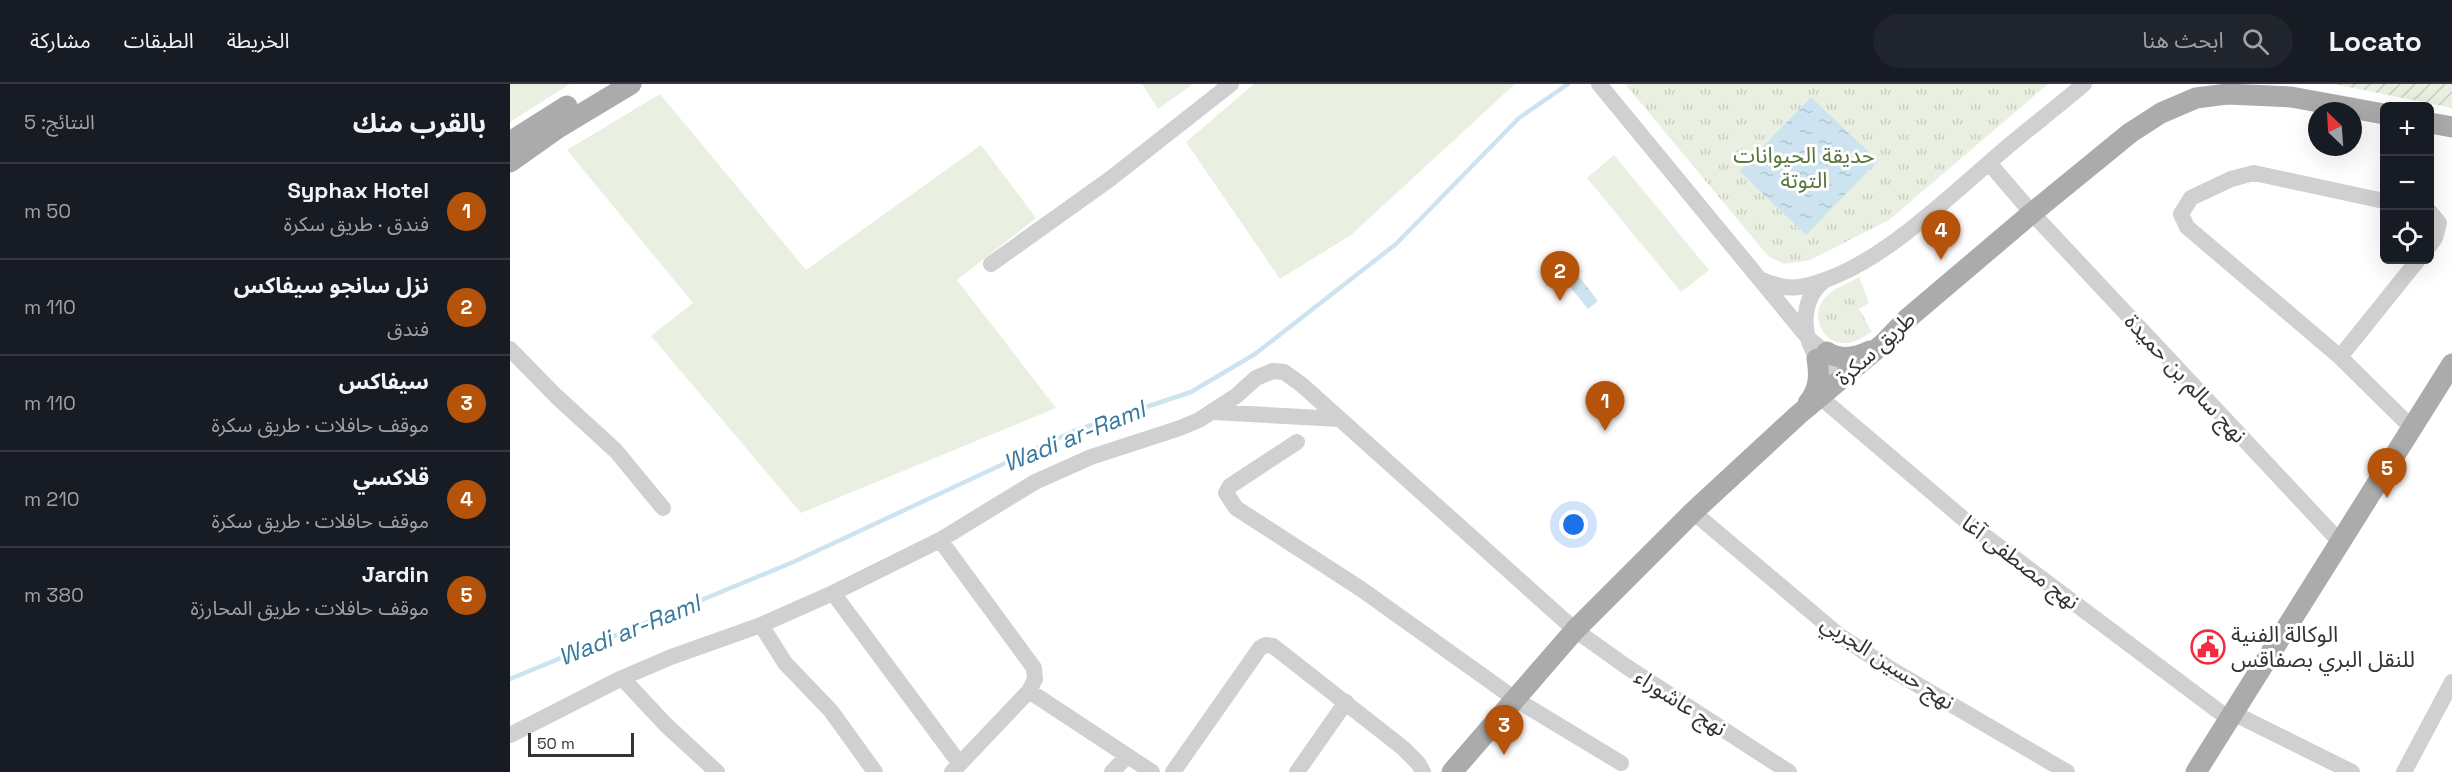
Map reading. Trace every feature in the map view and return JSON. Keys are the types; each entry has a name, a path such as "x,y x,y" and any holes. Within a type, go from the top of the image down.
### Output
{"main road":[{"path":"510,142 603,84"},
{"path":"510,162 631,84"},
{"name":"طريق سكرة","path":"1452,772 1575,630 1693,512 1798,415 1884,343 1907,319 2130,133 2195,91 2290,97 2380,113"},
{"path":"2434,124 2452,127"},
{"path":"1798,415 1811,400 1817,387 1822,356 1859,357 1884,343"},
{"path":"2196,772 2452,364"}],"street":[{"path":"991,264 1110,179 1231,84"},
{"path":"1599,84 1842,378"},
{"path":"1760,279 1787,288 1801,287 1869,260 2084,84"},
{"name":"نهج سالم بن حميدة","path":"1989,163 2032,213 2341,543"},
{"path":"2380,200 2254,173 2230,179 2198,194 2191,198 2181,214 2187,226 2340,357 2412,428"},
{"path":"2434,217 2439,224 2434,239"},
{"path":"2340,357 2415,264"},
{"path":"1809,339 1805,311 1809,297 1817,286 1828,278"},
{"path":"510,349 556,396 616,451 663,507"},
{"name":"نهج عاشوراء","path":"510,735 622,678 682,653 761,625 833,593 940,540 1035,482 1091,457 1180,428 1213,412 1256,378 1273,371 1284,372 1340,419 1575,630 1627,667 1789,772"},
{"name":"نهج مصطفى آغا","path":"1820,397 1973,526 2231,716 2352,772"},
{"path":"1213,412 1340,419"},
{"path":"1298,442 1230,486 1226,493 1236,508 1361,589 1515,699 1621,763"},
{"name":"نهج حسين الجربي","path":"1693,512 1840,636 1894,672 2067,772"},
{"path":"833,593 956,768 1029,691 1035,679 1034,668 940,540"},
{"path":"761,625 785,663 831,711 875,772"},
{"path":"1173,772 1260,648 1266,645 1274,646 1346,702 1402,748 1418,763 1423,772"},
{"path":"622,678 666,725 717,772"},
{"path":"2404,772 2452,682"},
{"path":"1029,691 1152,772"},
{"path":"1297,772 1346,702"},
{"path":"1112,772 1127,756"}],"green space":[{"path":"510,84 570,84 510,122"},
{"path":"1142,84 1193,84 1158,109"},
{"path":"1254,84 1515,84 1351,235 1280,279 1186,142"},
{"name":"حديقة الحيوانات التوتة","path":"1625,84 2048,84 1889,220 1810,260 1784,264 1768,256"},
{"path":"2334,84 2452,84 2452,108 2434,104 2434,102 2422,102"},
{"path":"660,94 806,270 981,145 1036,218 957,280 1056,408 801,513 651,336 693,303 567,150"},
{"path":"1614,155 1709,270 1681,292 1587,178"},
{"path":"1859,277 1869,303 1859,309 1872,332 1853,342 1838,342 1831,339 1821,329 1819,307 1830,293"}],"water":[{"path":"1811,97 1878,161 1806,235 1739,171"},
{"path":"1578,275 1598,301 1588,309 1567,283"}],"waterway":[{"name":"Wadi ar-Raml","path":"510,679 791,563 1074,431 1191,392 1255,354 1396,244 1519,118 1568,84"}],"place":[{"name":"قلاكسي","path":"1941,260"},
{"name":"نزل سانجو سيفاكس","path":"1560,301"},
{"name":"Syphax Hotel","path":"1605,431"},
{"name":"Jardin","path":"2387,498"},
{"name":"الوكالة الفنية للنقل البري بصفاقس","path":"2208,647"},
{"name":"سيفاكس","path":"1504,755"}]}
